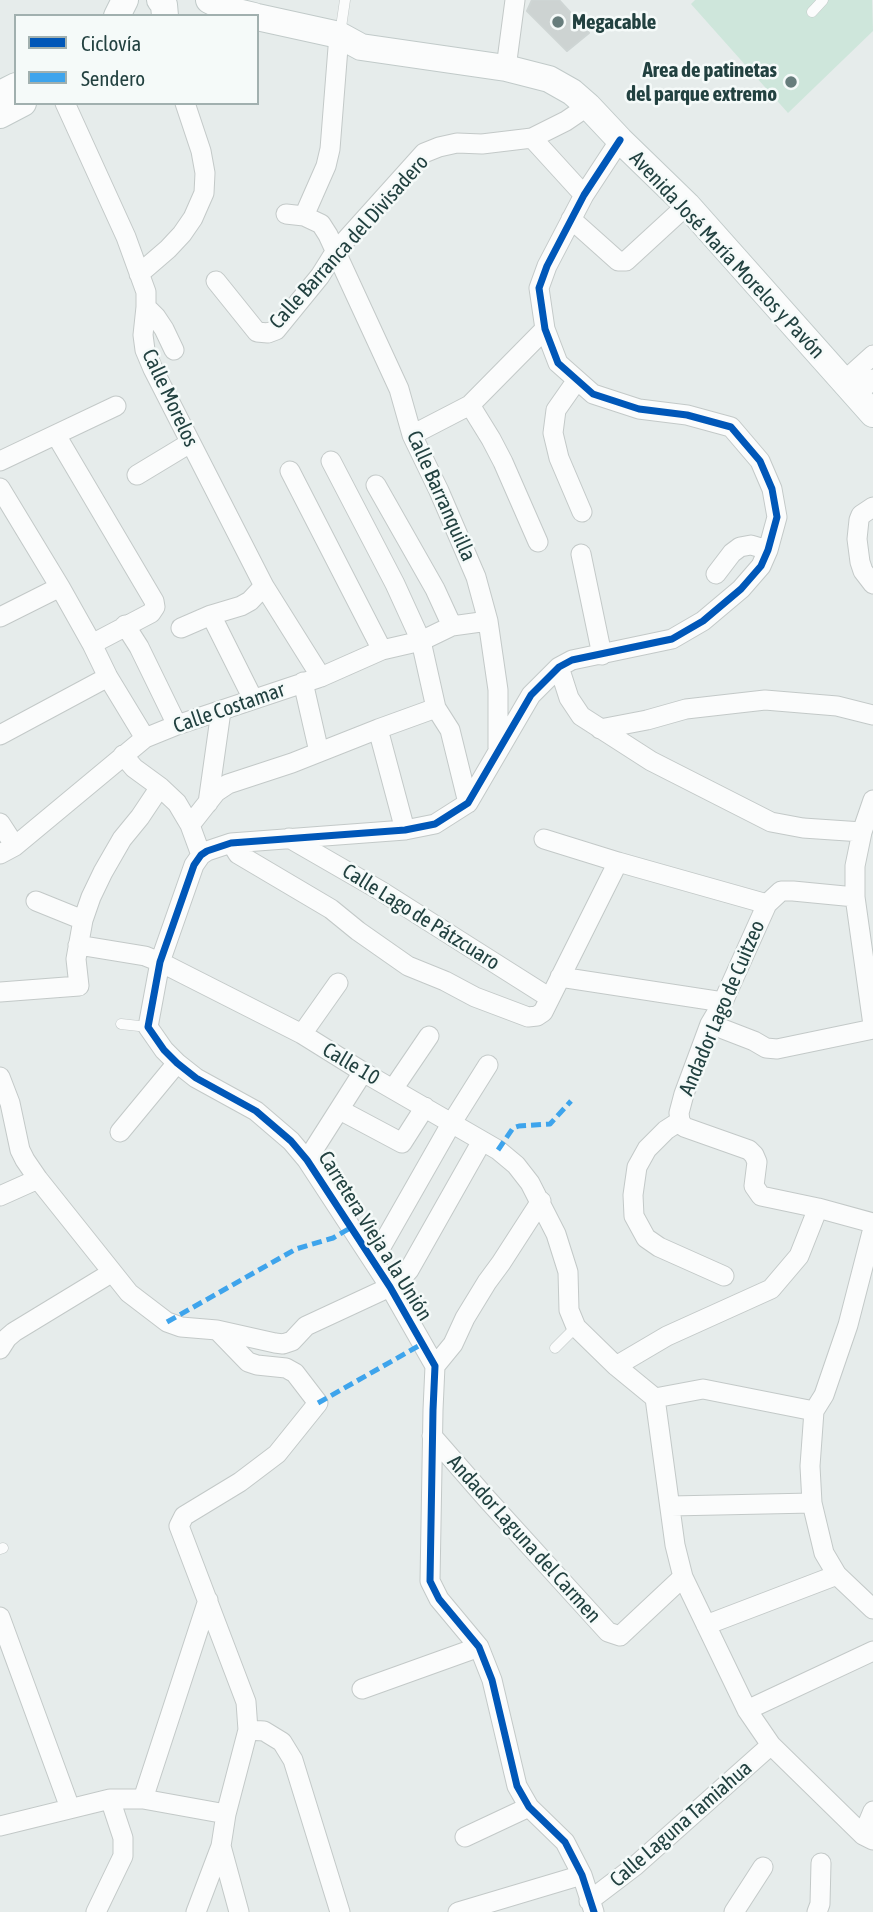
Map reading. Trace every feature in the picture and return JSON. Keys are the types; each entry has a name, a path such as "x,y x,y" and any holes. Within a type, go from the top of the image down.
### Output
{"main road":[{"name":"Avenida José María Morelos y Pavón","path":"259,19 346,43 506,68 549,79 572,92 687,205 861,393"},
{"path":"259,33 346,43"},
{"path":"0,115 19,105"}],"street":[{"path":"506,68 515,0"},
{"name":"Calle Barranquilla","path":"346,43 326,166 295,215 321,223 399,389 412,435 476,577 488,621 498,690 498,753"},
{"name":"Calle Morelos","path":"66,105 126,237 146,292 143,335 145,350 312,679 319,752"},
{"path":"139,274 182,234 193,218 204,193 205,173 201,151 187,105"},
{"name":"Calle Barranca del Divisadero","path":"216,281 257,332 268,333 276,330 320,276 335,252 424,153 457,143 482,144 532,138 566,121 588,106"},
{"path":"532,138 583,195"},
{"path":"148,1027 160,962 194,865 201,855 215,847 231,843 405,830 435,824 468,803 531,695 559,667 572,660 672,639 704,621 741,589 761,566 777,517 772,489 760,461 731,427 687,415 639,409 593,394 558,363 545,329 539,288 547,266 583,195 620,140"},
{"path":"571,219 618,261 626,261 687,205"},
{"path":"146,307 164,329 174,351"},
{"path":"412,435 470,405 545,329"},
{"path":"861,393 873,355"},
{"path":"577,380 556,410 553,433 559,458 582,512"},
{"path":"0,461 117,405"},
{"path":"470,405 503,462 538,542"},
{"path":"56,435 154,601 155,607 151,613 92,644"},
{"path":"137,475 190,443"},
{"path":"331,461 395,584 421,641 436,708 450,730 468,803"},
{"path":"290,471 382,650"},
{"path":"376,485 435,589 452,626"},
{"path":"0,488 60,587 108,677 145,738"},
{"path":"873,507 861,515 857,528 860,562 873,584"},
{"path":"716,574 740,547 751,545 768,550"},
{"path":"581,554 601,654"},
{"path":"181,628 250,601 264,586"},
{"path":"0,617 60,587"},
{"path":"211,615 253,699"},
{"name":"Calle Costamar","path":"7,850 145,738 312,679 382,650 421,641 452,626 488,621"},
{"path":"125,625 177,725"},
{"path":"559,667 569,698 580,716 650,761 771,822 803,828 862,832"},
{"path":"0,735 108,677"},
{"path":"600,729 686,709 765,700 837,706 873,715"},
{"path":"190,825 216,792 228,784 267,772 436,708"},
{"path":"208,803 221,711"},
{"path":"378,729 405,830"},
{"path":"123,755 134,768 177,803 190,825 201,855"},
{"path":"0,992 79,986 76,959 83,920 103,872 122,839 160,787"},
{"path":"710,1024 766,1048 777,1049 873,1027 855,897 855,866 862,832 873,800"},
{"path":"0,823 7,850"},
{"name":"Calle Lago de Pátzcuaro","path":"289,838 381,891 551,998"},
{"path":"544,839 767,904"},
{"path":"231,843 238,854 331,909 358,932 408,966 475,997 528,1017 542,1012 551,998 618,862"},
{"name":"Andador Lago de Cuitzeo","path":"680,1121 679,1113 684,1094 710,1024 723,1002 767,904 781,891 855,897"},
{"path":"36,901 83,920"},
{"name":"Calle 10","path":"78,945 145,956 302,1034 498,1150 516,1165 541,1201"},
{"path":"560,977 723,1002"},
{"path":"302,1034 338,984"},
{"name":"Carretera Vieja a la Unión","path":"148,1027 177,1063 196,1078 256,1111 291,1141 307,1160 390,1287 435,1366"},
{"path":"393,1088 429,1035"},
{"path":"120,1132 177,1063"},
{"path":"373,1261 488,1065"},
{"path":"307,1160 363,1072"},
{"path":"0,1077 10,1103 20,1150 38,1179 129,1293 167,1322 181,1327 217,1330 283,1344 292,1341 306,1326 390,1287 409,1270 482,1142"},
{"path":"340,1110 402,1143 425,1107"},
{"path":"724,1276 659,1247 646,1238 634,1216 633,1195 637,1167 647,1149 666,1129 680,1121 684,1127 749,1150 757,1162 754,1186 761,1196 818,1208 873,1225 848,1325 824,1395 814,1411 810,1466 812,1503 824,1553 837,1575 873,1609"},
{"path":"0,1196 38,1179"},
{"path":"541,1201 556,1234 568,1272 569,1310 576,1327 616,1366 655,1398 675,1545 684,1577 747,1710 771,1745 868,1837"},
{"path":"541,1201 486,1282 453,1344 435,1366 430,1581 439,1599 479,1647 492,1680 517,1786 530,1807 565,1842 582,1875 592,1907"},
{"path":"616,1366 667,1336 771,1289 799,1256 818,1208"},
{"path":"0,1349 14,1332 111,1273"},
{"path":"196,1912 221,1846 226,1814 248,1730 246,1702 179,1526 184,1516 240,1482 277,1454 317,1403 295,1374 286,1368 248,1362 217,1330"},
{"path":"655,1398 703,1389 814,1411"},
{"name":"Andador Laguna del Carmen","path":"432,1436 608,1632 621,1636 684,1577"},
{"path":"671,1506 812,1503"},
{"path":"706,1625 837,1575"},
{"path":"143,1799 208,1600"},
{"path":"0,1617 70,1808"},
{"path":"362,1689 479,1647"},
{"path":"747,1710 873,1651"},
{"path":"248,1730 264,1731 282,1742 293,1760 340,1912"},
{"name":"Calle Laguna Tamiahua","path":"592,1907 771,1745"},
{"path":"0,1826 110,1799 143,1799 226,1814"},
{"path":"96,1912 123,1856 123,1838 110,1799"},
{"path":"465,1837 530,1807"},
{"path":"868,1837 873,1811"},
{"path":"221,1846 239,1912"},
{"path":"817,1912 820,1905 821,1863"},
{"path":"734,1912 763,1867"},
{"path":"458,1912 582,1875"}],"lane":[{"path":"345,0 346,43"},
{"path":"812,12 822,0"},
{"path":"121,1024 148,1027"},
{"path":"555,1348 576,1327"}],"green space":[{"name":"Area de patinetas del parque extremo","path":"695,0 872,0 873,31 788,113 691,4"}],"building":[{"name":"Megacable","path":"532,0 559,0 589,33 567,51 527,11"}],"marked path":[{"path":"498,1150 513,1128 550,1124 571,1101"},
{"path":"167,1322 296,1249 333,1238 352,1227"},
{"path":"318,1403 422,1344"}],"cycle path":[{"path":"594,1912 582,1875 565,1842 529,1807 517,1786 492,1680 479,1647 439,1599 430,1581 435,1366 390,1287 307,1160 291,1141 256,1111 196,1078 177,1063 148,1027 160,962 194,865 201,855 231,843 405,830 435,824 468,803 531,695 559,667 572,660 672,639 703,621 741,589 761,566 777,517 772,489 760,461 731,427 687,415 639,409 593,394 558,363 545,329 539,288 547,266 584,195 620,140"}],"place":[{"name":"Megacable","path":"558,22"},
{"name":"Area de patinetas del parque extremo","path":"791,82"}]}
